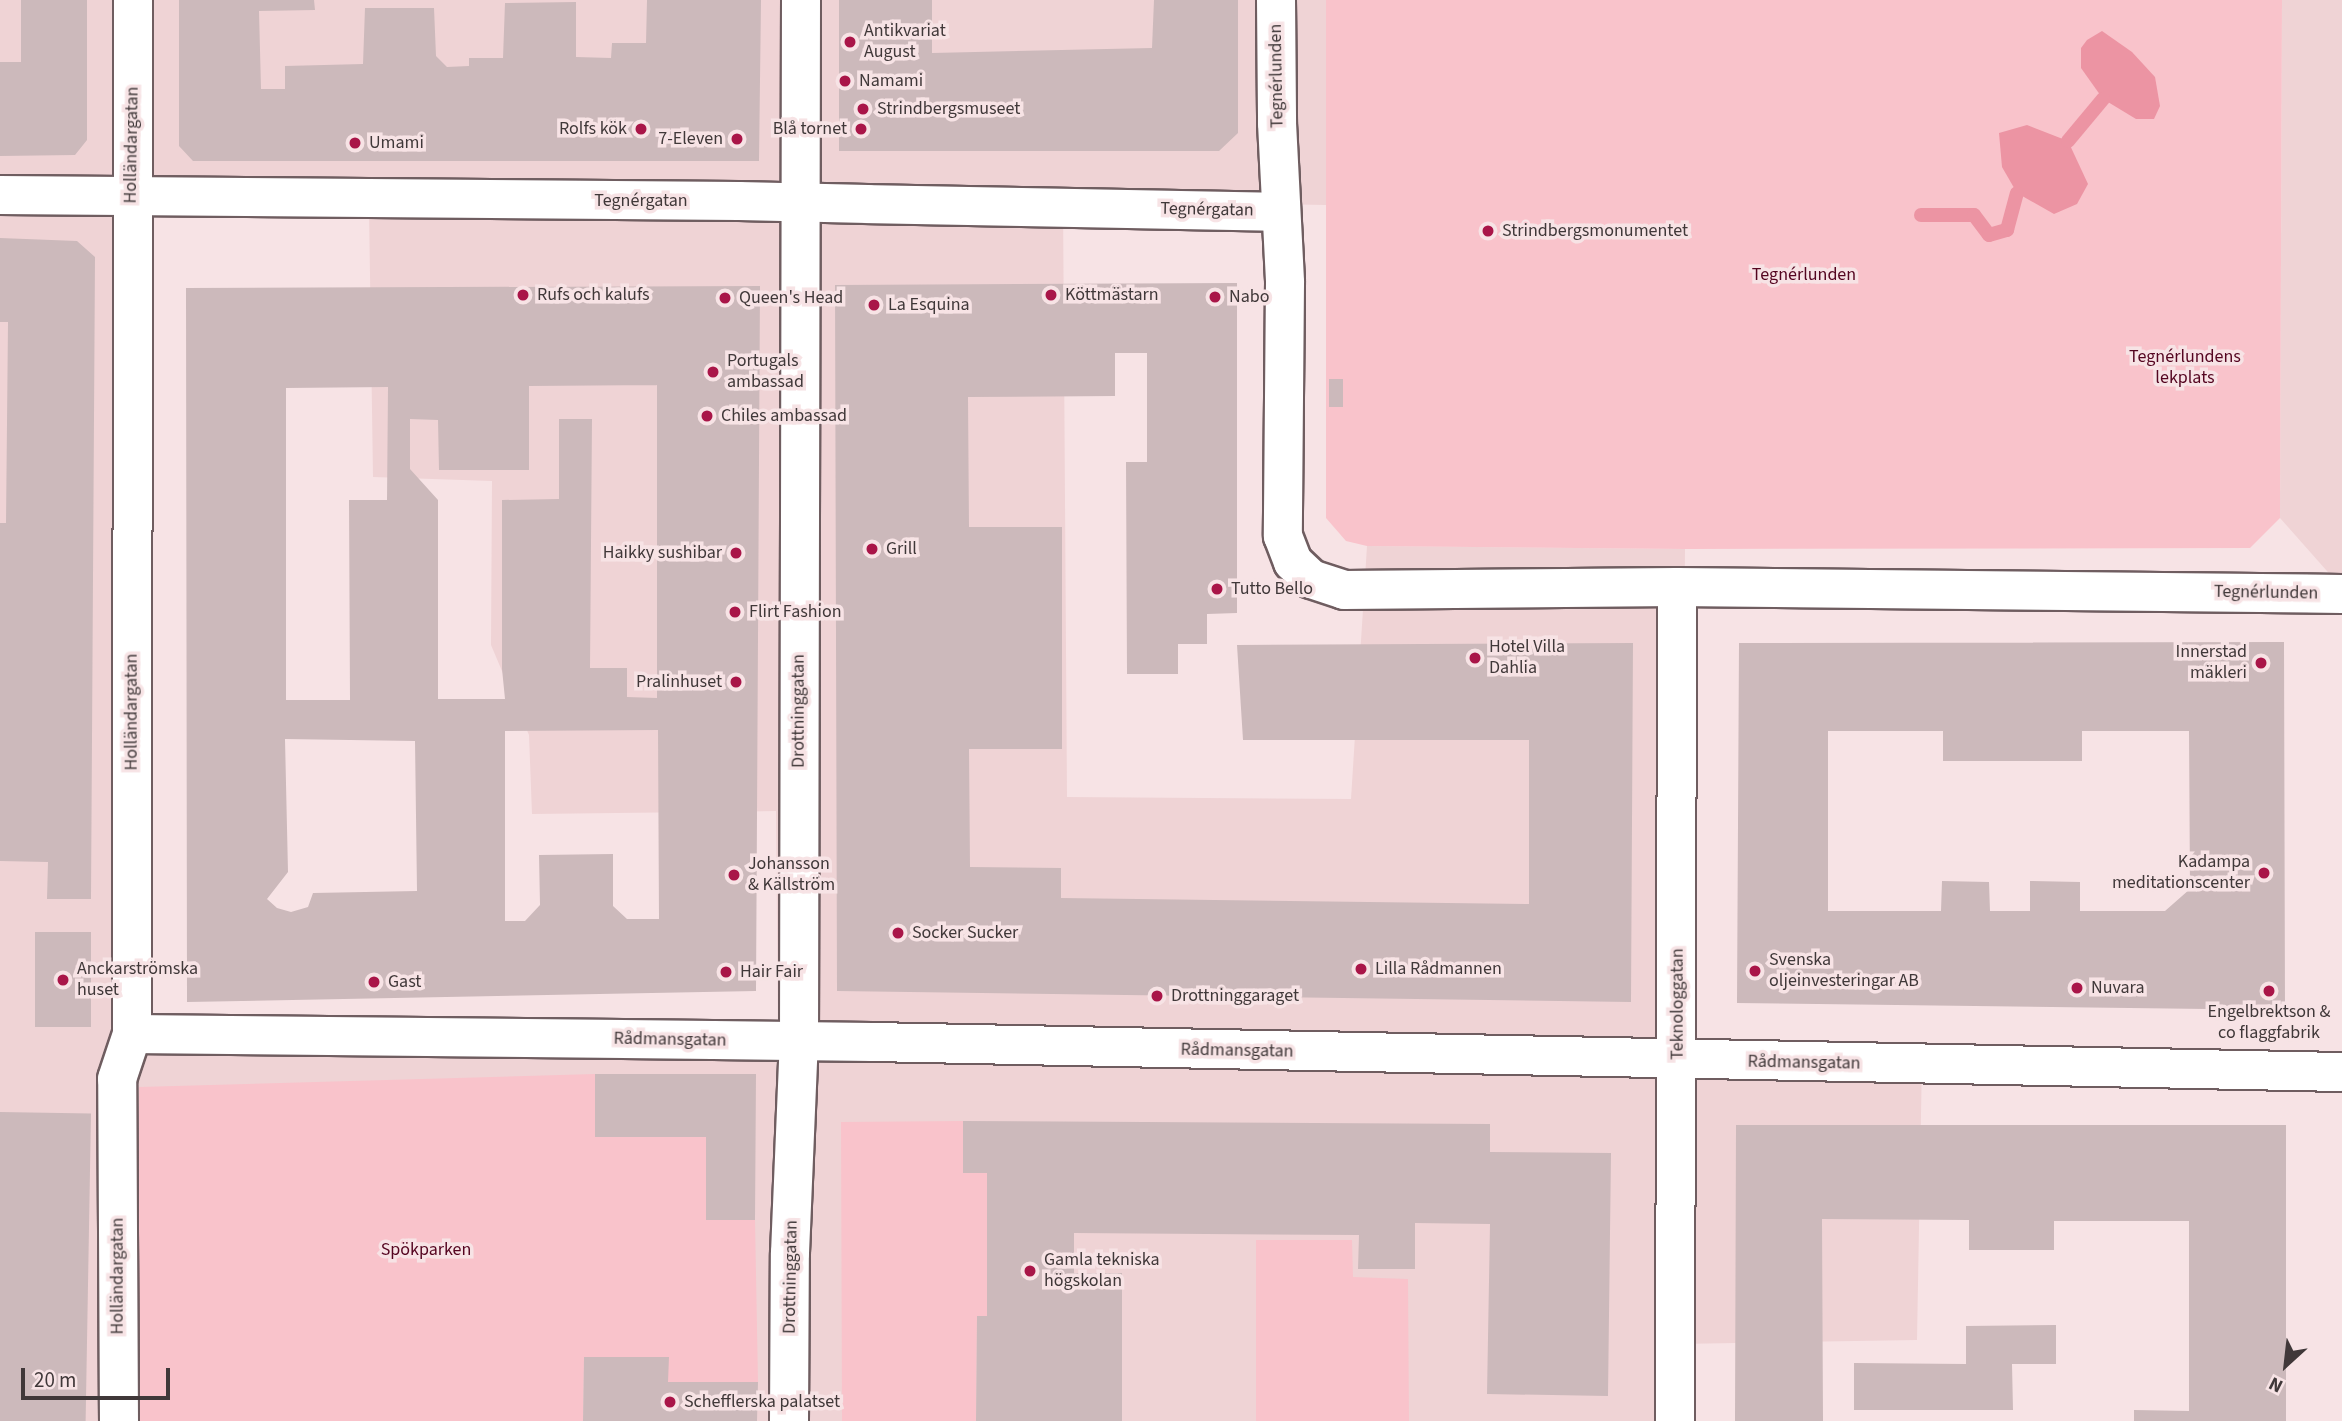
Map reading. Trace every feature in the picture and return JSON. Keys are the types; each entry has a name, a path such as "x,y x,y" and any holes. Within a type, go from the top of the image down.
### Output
{"street":[{"name":"Holländargatan","path":"119,1421 117,1079 132,1034 133,0"},
{"name":"Drottninggatan","path":"789,1421 790,1253 799,1041 801,0"},
{"name":"Tegnérlunden","path":"1276,0 1284,283 1283,536 1293,562 1311,579 1344,590 1677,587 2342,594"},
{"name":"Tegnérgatan","path":"0,195 799,201 1281,212"},
{"name":"Teknologgatan","path":"1675,1421 1678,1061 1677,587"},
{"name":"Rådmansgatan","path":"132,1034 872,1042 1678,1061 2342,1072"}],"shaded area":[{"path":"0,0 1326,0 1326,205 1063,200 1067,797 1351,799 1367,546 1685,549 1681,1058 1922,1059 1917,1340 1678,1344 1677,1421 0,1421","holes":["141,207 369,208 373,477 492,481 491,645 529,735 532,814 776,811 778,1036 137,1031"]},
{"path":"2282,0 2342,0 2342,588 2280,518"},
{"path":"2102,31 2132,52 2155,77 2160,106 2154,119 2136,119 2103,99 2081,68 2081,48 2087,40"},
{"path":"2027,125 2068,141 2088,184 2077,204 2054,214 2017,193 2002,167 1999,133"}],"green space":[{"name":"Tegnérlunden","path":"1326,0 2282,0 2280,518 2250,548 1685,549 1367,546 1346,541 1326,518"},
{"name":"Spökparken","path":"595,1074 595,1137 706,1137 706,1220 755,1220 758,1382 668,1382 668,1358 584,1357 583,1421 138,1421 139,1087"},
{"path":"963,1121 963,1172 987,1173 987,1316 977,1316 976,1421 842,1421 841,1122"},
{"path":"1256,1240 1352,1240 1353,1277 1408,1279 1409,1421 1256,1421"}],"building":[{"path":"21,0 87,0 87,140 75,155 0,156 0,62 21,62"},
{"path":"179,0 314,0 315,10 259,11 261,89 285,89 285,66 363,64 365,8 434,8 436,56 447,67 469,66 469,58 503,58 505,3 576,2 576,57 611,58 612,43 646,43 647,0 761,0 759,161 193,161 179,146"},
{"path":"839,0 932,0 932,53 1152,48 1154,0 1238,0 1238,133 1219,151 839,151"},
{"path":"0,238 77,241 95,257 91,899 47,899 48,862 0,861 0,523 6,523 8,322 0,322"},
{"path":"1237,283 1237,613 1207,614 1207,644 1178,644 1178,674 1127,674 1126,462 1147,462 1147,353 1115,353 1115,396 968,397 969,527 1062,527 1062,749 969,749 970,867 1061,868 1061,898 1529,904 1529,740 1243,740 1237,645 1633,643 1631,1002 837,991 835,285"},
{"path":"760,286 756,991 187,1002 186,288","holes":["657,385 657,698 627,697 627,668 590,668 592,419 559,419 559,499 502,500 502,669 505,699 438,699 438,500 410,469 410,419 438,420 439,470 529,470 529,386","388,387 387,500 349,500 350,700 286,700 286,388","658,730 659,919 627,919 613,906 613,854 539,855 540,905 525,921 505,921 505,731","285,739 415,741 417,891 313,893 308,907 291,912 277,908 267,899 288,872"]},
{"path":"1329,379 1343,379 1343,407 1329,407"},
{"path":"2284,642 2285,1010 1737,1003 1739,643","holes":["1828,731 1943,731 1943,761 2082,761 2082,731 2189,731 2190,889 2165,911 2080,911 2080,882 2030,881 2030,911 1990,911 1989,882 1942,881 1941,911 1828,911"]},
{"name":"Anckarströmska huset","path":"35,932 91,932 91,1027 35,1027"},
{"path":"595,1074 756,1074 755,1220 706,1220 706,1137 595,1137"},
{"path":"0,1112 91,1114 86,1421 0,1421"},
{"name":"Gamla tekniska högskolan","path":"963,1121 1490,1124 1490,1152 1611,1153 1608,1396 1487,1394 1490,1224 1415,1223 1415,1269 1358,1269 1359,1235 1074,1233 1074,1273 1122,1273 1122,1421 976,1421 977,1316 987,1316 987,1173 963,1173"},
{"path":"1736,1125 2286,1125 2286,1421 2134,1421 2134,1410 2189,1411 2189,1221 2054,1221 2054,1250 1969,1250 1969,1220 1822,1219 1823,1421 1735,1421"},
{"path":"2056,1325 2056,1364 2012,1364 2013,1410 1854,1410 1854,1363 1966,1364 1966,1326"},
{"name":"Schefflerska palatset","path":"584,1357 669,1357 668,1382 758,1382 757,1421 583,1421"}],"waterway":[{"path":"2068,141 2103,99"},
{"path":"1921,215 1974,215 1989,235 2007,230 2017,193"}],"place":[{"name":"Antikvariat August","path":"850,42"},
{"name":"Namami","path":"845,81"},
{"name":"Strindbergsmuseet","path":"863,109"},
{"name":"Rolfs kök","path":"641,129"},
{"name":"Blå tornet","path":"861,129"},
{"name":"7-Eleven","path":"737,139"},
{"name":"Umami","path":"355,143"},
{"name":"Strindbergsmonumentet","path":"1488,231"},
{"name":"Rufs och kalufs","path":"523,295"},
{"name":"Köttmästarn","path":"1051,295"},
{"name":"Nabo","path":"1215,297"},
{"name":"Queen's Head","path":"725,298"},
{"name":"La Esquina","path":"874,305"},
{"name":"Portugals ambassad","path":"713,372"},
{"name":"Chiles ambassad","path":"707,416"},
{"name":"Grill","path":"872,549"},
{"name":"Haikky sushibar","path":"736,553"},
{"name":"Tutto Bello","path":"1217,589"},
{"name":"Flirt Fashion","path":"735,612"},
{"name":"Hotel Villa Dahlia","path":"1475,658"},
{"name":"Innerstad mäkleri","path":"2261,663"},
{"name":"Pralinhuset","path":"736,682"},
{"name":"Kadampa meditationscenter","path":"2264,873"},
{"name":"Johansson & Källström","path":"734,875"},
{"name":"Socker Sucker","path":"898,933"},
{"name":"Lilla Rådmannen","path":"1361,969"},
{"name":"Svenska oljeinvesteringar AB","path":"1755,971"},
{"name":"Hair Fair","path":"726,972"},
{"name":"Anckarströmska huset","path":"63,980"},
{"name":"Gast","path":"374,982"},
{"name":"Nuvara","path":"2077,988"},
{"name":"Engelbrektson & co flaggfabrik","path":"2269,991"},
{"name":"Drottninggaraget","path":"1157,996"},
{"name":"Gamla tekniska högskolan","path":"1030,1271"},
{"name":"Schefflerska palatset","path":"670,1402"}],"park label":[{"name":"Tegnérlundens lekplats","path":"2185,368"}]}
